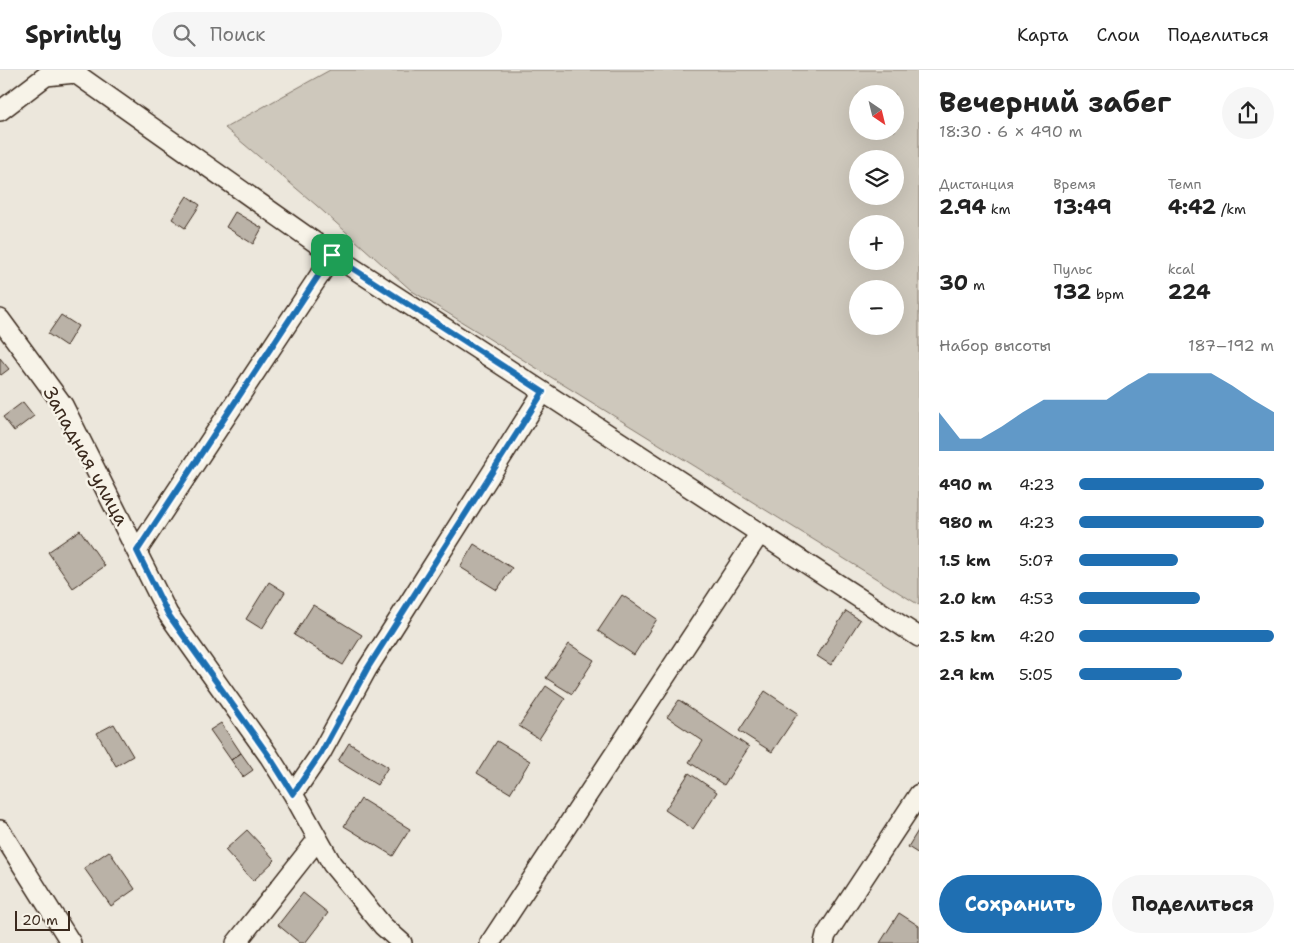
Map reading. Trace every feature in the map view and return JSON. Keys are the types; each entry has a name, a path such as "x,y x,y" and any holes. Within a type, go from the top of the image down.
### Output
{"street":[{"path":"0,111 46,76 75,73 332,255 919,637"},
{"path":"137,551 332,255"},
{"name":"Западная улица","path":"0,319 63,405 168,614 269,756 293,794 332,864 383,926 402,943"},
{"path":"293,794 321,753 367,669 543,392"},
{"path":"490,943 760,533"},
{"path":"824,943 826,935 919,794"},
{"path":"0,830 71,943"},
{"path":"236,943 318,839"}],"shaded area":[{"path":"330,70 919,70 919,605 412,291 316,205 225,128"}],"building":[{"path":"187,196 200,205 185,228 172,219"},
{"path":"235,212 262,228 253,244 226,227"},
{"path":"61,315 78,326 66,346 48,334"},
{"path":"0,358 9,369 1,375 0,374"},
{"path":"23,402 34,416 14,431 3,417"},
{"path":"80,530 105,566 73,588 48,552"},
{"path":"474,544 512,568 497,590 460,567"},
{"path":"269,582 285,592 262,629 246,619"},
{"path":"622,595 657,619 634,655 598,631"},
{"path":"313,605 362,635 343,665 294,635"},
{"path":"846,611 860,620 831,665 817,656"},
{"path":"569,644 594,660 572,694 546,678"},
{"path":"546,686 565,699 539,739 519,726"},
{"path":"765,691 798,713 772,752 739,731"},
{"path":"679,700 749,747 724,785 689,762 703,741 667,717"},
{"path":"221,723 241,753 231,760 210,730"},
{"path":"114,724 133,756 116,766 97,733"},
{"path":"497,741 530,761 510,793 477,773"},
{"path":"349,743 388,767 377,785 338,761"},
{"path":"241,753 253,770 243,777 231,760"},
{"path":"689,773 717,792 693,829 665,810"},
{"path":"361,799 410,829 393,856 344,826"},
{"path":"919,829 919,854 908,847"},
{"path":"247,830 275,860 253,881 225,850"},
{"path":"109,851 135,889 111,906 84,868"},
{"path":"303,893 328,913 305,943 300,943 278,925"},
{"path":"899,913 919,926 919,943 880,943"}],"route":[{"path":"332,255 543,392 367,669 321,753 293,794 269,756 168,614 137,551 332,255"}]}
